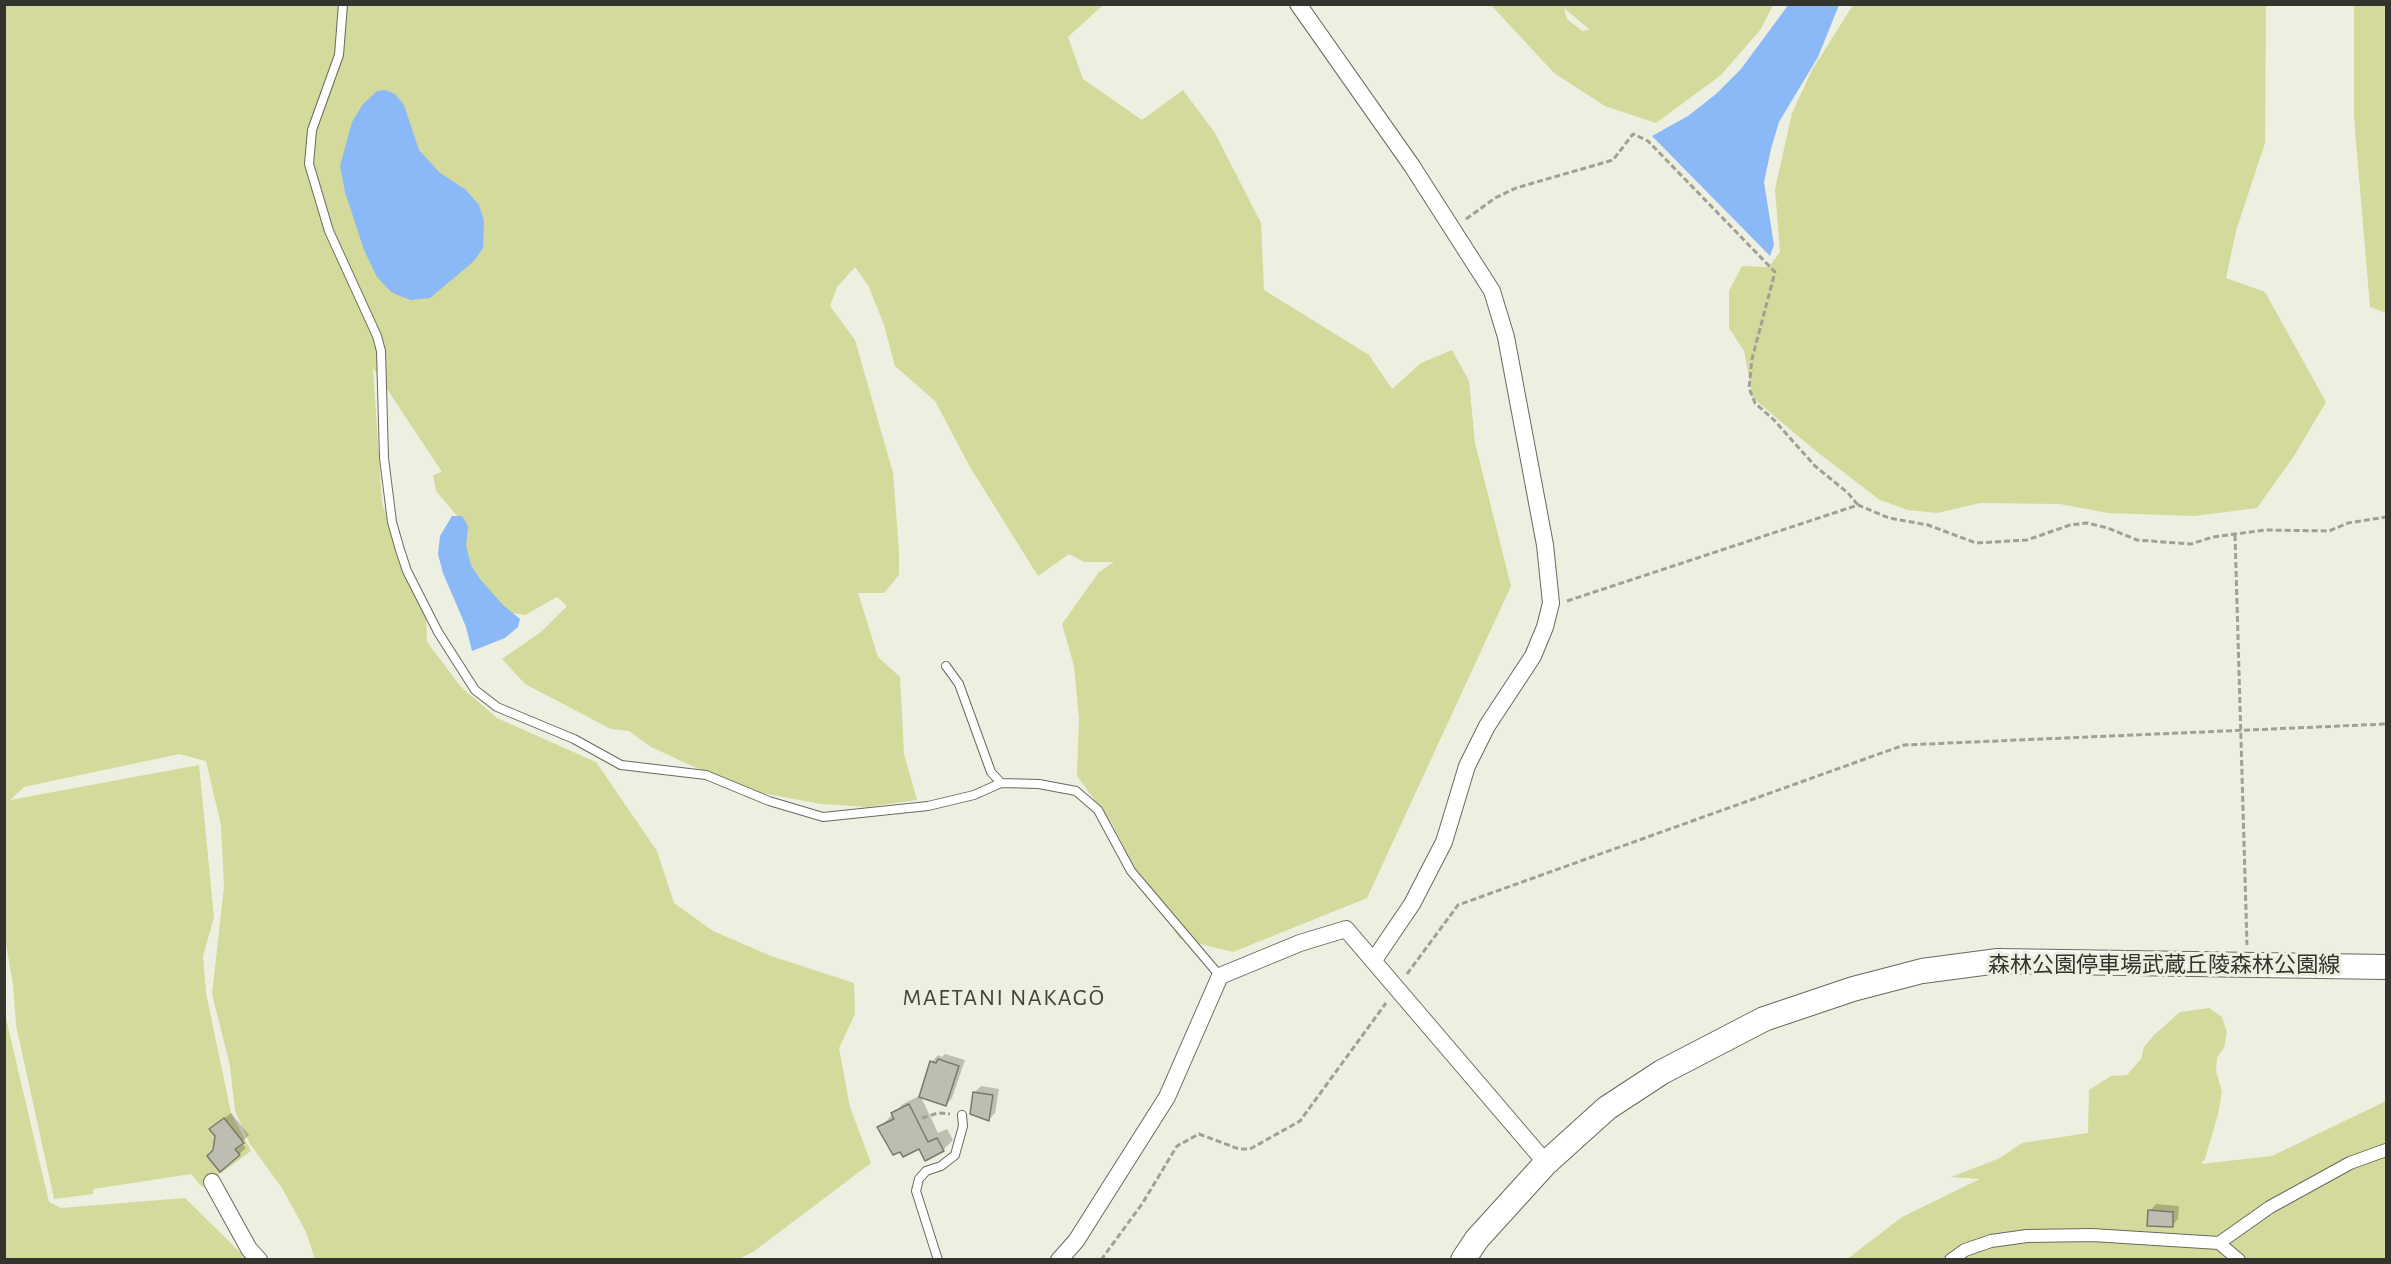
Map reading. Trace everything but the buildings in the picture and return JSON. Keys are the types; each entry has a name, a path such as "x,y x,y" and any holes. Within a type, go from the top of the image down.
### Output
{"main road":[{"name":"森林公園停車場武蔵丘陵森林公園線","path":"1463,1260 1477,1239 1546,1163 1607,1108 1662,1072 1764,1019 1853,989 1922,971 1998,961 2386,967"}],"street":[{"path":"1298,4 1348,73 1492,291 1506,337 1545,545 1551,603 1545,627 1533,656 1487,726 1467,766 1444,843 1412,904 1374,960"},
{"path":"1059,1260 1076,1241 1167,1097 1220,976 1300,943 1346,929 1546,1163"},
{"path":"2219,1243 2270,1207 2350,1162 2386,1150"},
{"path":"212,1182 249,1249 259,1260"},
{"path":"1951,1260 1965,1250 1990,1241 2027,1236 2092,1235 2219,1243 2239,1260"}],"lane":[{"path":"343,4 339,55 312,130 309,164 329,231 377,336 381,351 384,458 392,522 400,550 438,632 475,690 497,707 574,739 621,765 706,775 769,801 823,817 928,806 974,795 1001,783 1063,787 1076,791 1087,799 1109,828 1131,871 1220,976"},
{"path":"946,666 959,684 990,772 1001,783"},
{"path":"938,1260 916,1191 919,1179 926,1171 941,1166 955,1155 960,1143 962,1115"}],"path":[{"path":"1453,229 1495,198 1516,188 1613,160 1633,134 1648,141 1775,272 1752,359 1749,388 1755,403 1774,420 1815,466 1848,493 1858,505 1889,518 1928,525 1976,543 2027,540 2070,525 2087,523 2108,528 2137,540 2191,544 2213,537 2265,530 2329,531 2348,523 2386,517"},
{"path":"1551,603 1577,600 1858,505"},
{"path":"2235,535 2239,730 2248,964"},
{"path":"1101,1260 1142,1204 1177,1146 1199,1134 1239,1149 1250,1149 1300,1121 1458,905 1904,745 2386,724"},
{"path":"922,1118 938,1113 962,1115"}],"green space":[{"path":"5,5 1103,5 1068,37 1083,79 1142,120 1183,90 1215,133 1261,223 1264,290 1369,355 1392,389 1421,363 1452,350 1469,381 1475,443 1511,586 1367,898 1233,952 1180,939 1148,893 1111,822 1077,776 1079,719 1074,666 1062,624 1099,572 1114,562 1084,562 1069,554 1038,576 970,467 935,401 895,366 884,325 869,287 855,267 837,287 830,306 855,340 893,473 899,550 899,575 884,593 858,593 878,657 900,677 904,754 917,800 867,807 821,804 762,793 723,780 651,747 629,731 611,729 525,684 502,659 541,632 567,606 557,597 525,615 506,612 470,574 463,548 464,524 436,491 433,475 442,472 373,368 382,503 405,573 426,607 427,642 461,687 497,718 596,762 657,851 674,903 713,931 771,956 854,983 855,1014 839,1048 850,1107 871,1163 753,1252 738,1259 315,1259 306,1232 282,1188 250,1144 235,1111 230,1066 212,994 224,886 221,825 206,761 179,754 24,787 10,800 199,765 214,917 203,956 206,993 231,1113 251,1151 202,1187 191,1174 93,1189 93,1194 54,1199 16,1025 13,985 5,938"},
{"path":"1491,5 1773,5 1761,29 1721,75 1656,123 1605,106 1554,73","holes":["1564,8 1589,29 1582,31 1567,19"]},
{"path":"1853,5 2266,5 2265,143 2236,231 2226,278 2265,292 2326,402 2294,456 2257,508 2195,516 2108,513 2060,504 1980,503 1937,513 1908,510 1880,500 1817,452 1753,398 1744,351 1729,328 1729,291 1742,266 1769,267 1780,252 1775,189 1792,113 1812,70"},
{"path":"2354,5 2386,5 2386,313 2370,307 2354,118"},
{"path":"2209,1008 2222,1017 2227,1032 2224,1048 2217,1057 2216,1071 2222,1092 2218,1114 2205,1159 2201,1164 2272,1156 2386,1101 2386,1259 1846,1260 1902,1217 1980,1179 1951,1177 2000,1158 2022,1143 2088,1133 2089,1090 2111,1076 2127,1075 2141,1059 2144,1047 2154,1035 2180,1012"},
{"path":"5,1014 49,1202 61,1208 185,1198 247,1259 5,1259"}],"water":[{"path":"1789,4 1839,5 1818,57 1779,122 1771,149 1764,182 1774,245 1770,256 1652,136 1688,116 1716,94 1741,69"},
{"path":"385,90 395,94 404,105 419,150 439,172 466,190 479,205 484,221 483,248 474,261 430,298 411,300 400,296 391,292 377,277 364,250 345,192 340,166 352,122 363,104 377,91"},
{"path":"452,516 462,516 468,526 466,546 471,565 480,579 503,605 520,619 518,627 505,638 472,651 466,627 443,573 438,554 440,536"}],"district":[{"name":"MAETANI NAKAGŌ","path":"1004,998"}]}
